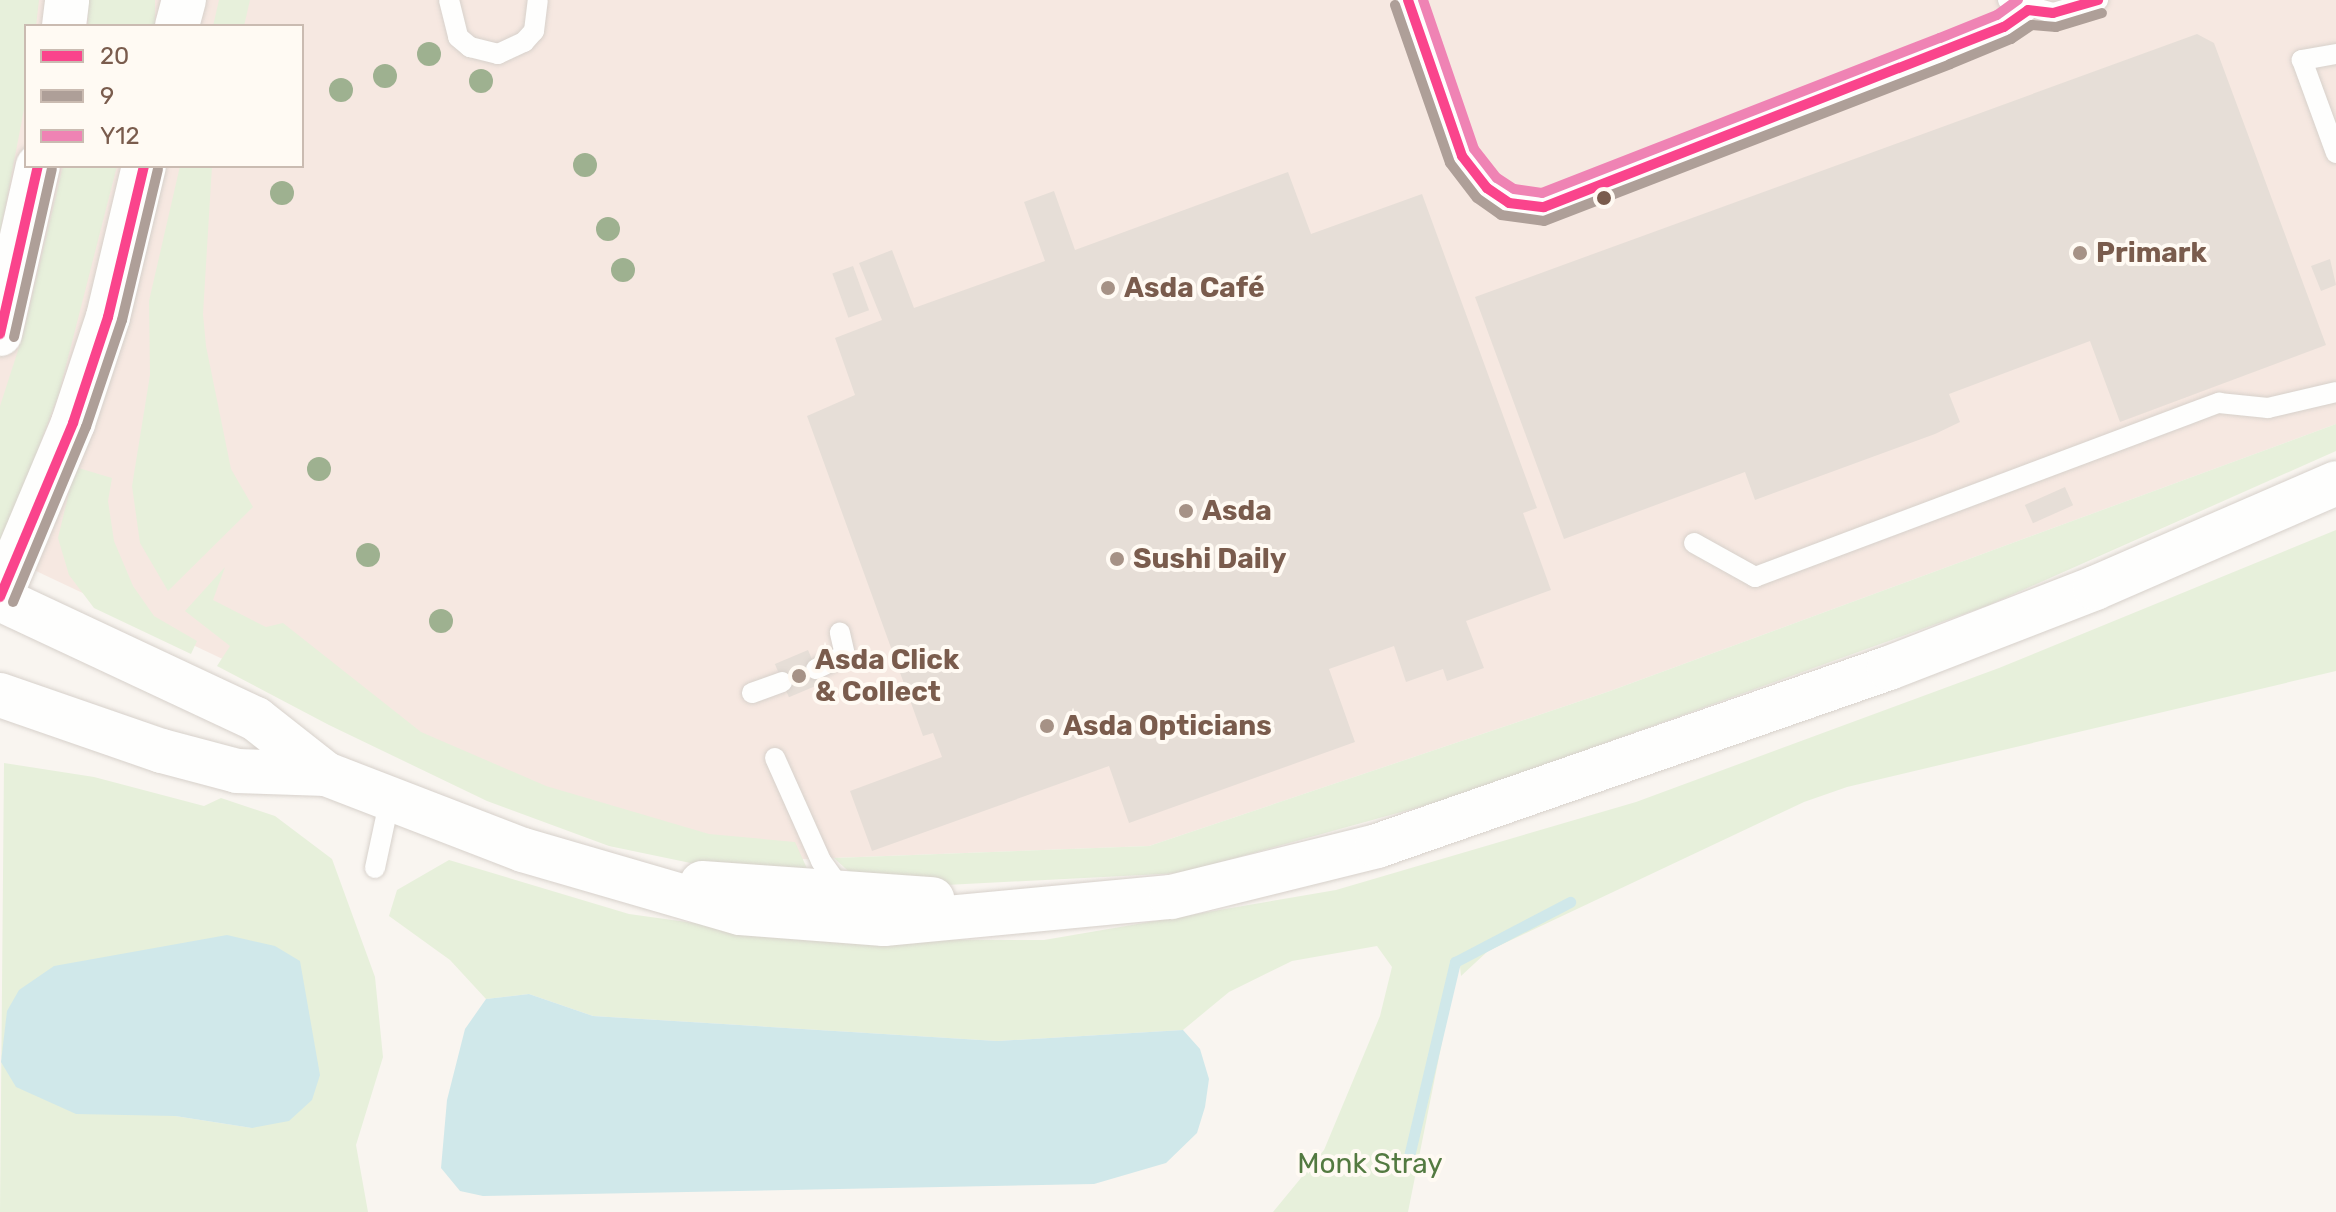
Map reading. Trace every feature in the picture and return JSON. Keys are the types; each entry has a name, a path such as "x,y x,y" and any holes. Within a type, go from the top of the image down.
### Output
{"street":[{"path":"64,24 67,0"},
{"path":"178,24 184,0"},
{"path":"0,334 38,168"},
{"path":"144,168 108,317 73,423 0,598 256,719 326,774 523,850 740,913 823,922 884,924 1171,897 1434,828 1889,668 2095,588 2336,483"},
{"path":"0,695 162,751 237,771 326,774"},
{"path":"641,883 744,883 1030,912"}],"lane":[{"path":"449,0 458,37 483,52 498,54 524,42 534,31 538,0"},
{"path":"1408,0 1462,156 1487,188 1509,203 1544,207 2004,27 2028,10"},
{"path":"2008,0 2028,10 2053,13 2098,0"},
{"path":"2336,54 2302,60 2336,153"},
{"path":"1694,543 1755,577 2219,403 2268,408 2336,392"},
{"path":"816,669 845,655 840,633"},
{"path":"752,693 782,682"},
{"path":"778,763 821,861 843,891"},
{"path":"375,868 390,798"}],"shaded area":[{"path":"0,0 2336,0 2336,424 1610,691 1149,846 779,860 454,768 0,554"}],"green space":[{"path":"0,0 39,0 36,24 24,24 24,109 0,234"},
{"path":"88,0 155,0 155,24 88,24"},
{"path":"219,0 250,0 244,24 213,24"},
{"path":"63,168 116,168 59,393 0,552 0,406 23,335"},
{"path":"180,168 212,168 203,314 206,346 231,469 253,507 168,591 140,543 132,486 150,375 149,301"},
{"path":"2336,424 2336,451 1989,605 1452,798 1181,873 946,885 857,879 834,858 1149,846 1610,691"},
{"path":"75,467 112,478 108,501 114,541 133,586 154,616 197,641 191,654 94,608 69,575 58,538"},
{"name":"Monk Stray","path":"2336,530 2336,671 1847,787 1804,802 1488,951 1461,976 1459,957 1408,1212 1273,1212 1324,1150 1380,1016 1392,967 1377,946 1292,961 1229,992 1183,1030 997,1041 593,1016 529,994 486,999 450,960 389,916 397,890 449,860 629,914 808,939 1044,940 1336,890 1636,802 1999,668"},
{"path":"225,567 213,600 266,627 283,623 421,732 546,786 709,834 795,842 809,873 705,866 609,846 487,801 329,725 217,666 230,646 185,611"},
{"path":"4,763 94,777 204,806 221,798 275,816 332,859 375,977 383,1057 356,1145 368,1212 0,1212 1,1062 175,1116 252,1128 5,1039 1,1060"}],"water":[{"path":"227,935 275,946 300,961 320,1075 312,1100 289,1121 252,1128 175,1116 76,1114 16,1087 1,1062 7,1011 19,990 54,966"},
{"path":"529,994 593,1016 997,1041 1183,1030 1200,1049 1209,1079 1205,1107 1197,1133 1166,1163 1094,1184 483,1196 460,1191 441,1168 447,1100 465,1029 486,999"}],"building":[{"path":"2197,34 2214,43 2326,345 2120,422 2090,341 1949,394 1960,422 1935,434 1755,500 1745,472 1564,539 1475,297"},
{"name":"Asda","path":"1288,172 1311,234 1422,194 1537,508 1523,513 1551,590 1466,621 1484,668 1447,681 1443,669 1406,682 1394,646 1329,669 1355,742 1129,823 1109,766 872,851 850,791 942,757 933,733 923,736 807,416 855,395 835,338 882,320 859,263 892,250 914,308 1045,261 1024,202 1054,191 1075,250"},
{"path":"2330,259 2336,285 2321,291 2311,266"},
{"path":"853,266 869,310 848,318 832,274"},
{"path":"2065,487 2073,505 2033,523 2025,505"},
{"name":"Asda Click & Collect","path":"808,650 822,683 789,697 775,664"}],"waterway":[{"path":"1406,1169 1455,962 1570,902"}],"transit line":[{"name":"20","path":"1408,0 1462,156 1487,188 1509,203 1544,207 2004,27 2028,10 2053,13 2098,0"},
{"name":"Y12","path":"1423,0 1474,149 1497,178 1514,189 1542,193 1997,15 2018,0"},
{"name":"9","path":"1395,5 1450,163 1477,198 1501,215 1544,221 1950,64 2011,39 2032,25 2056,27 2102,13"},
{"name":"20","path":"0,334 38,168"},
{"name":"20","path":"0,597 73,423 108,317 144,168"},
{"name":"9","path":"14,337 52,169"},
{"name":"9","path":"13,602 86,427 122,320 158,169"}],"place":[{"name":"Primark","path":"2080,253"},
{"name":"Asda Café","path":"1108,288"},
{"name":"Asda","path":"1186,511"},
{"name":"Sushi Daily","path":"1117,559"},
{"name":"Asda Click & Collect","path":"799,676"},
{"name":"Asda Opticians","path":"1047,726"}]}
